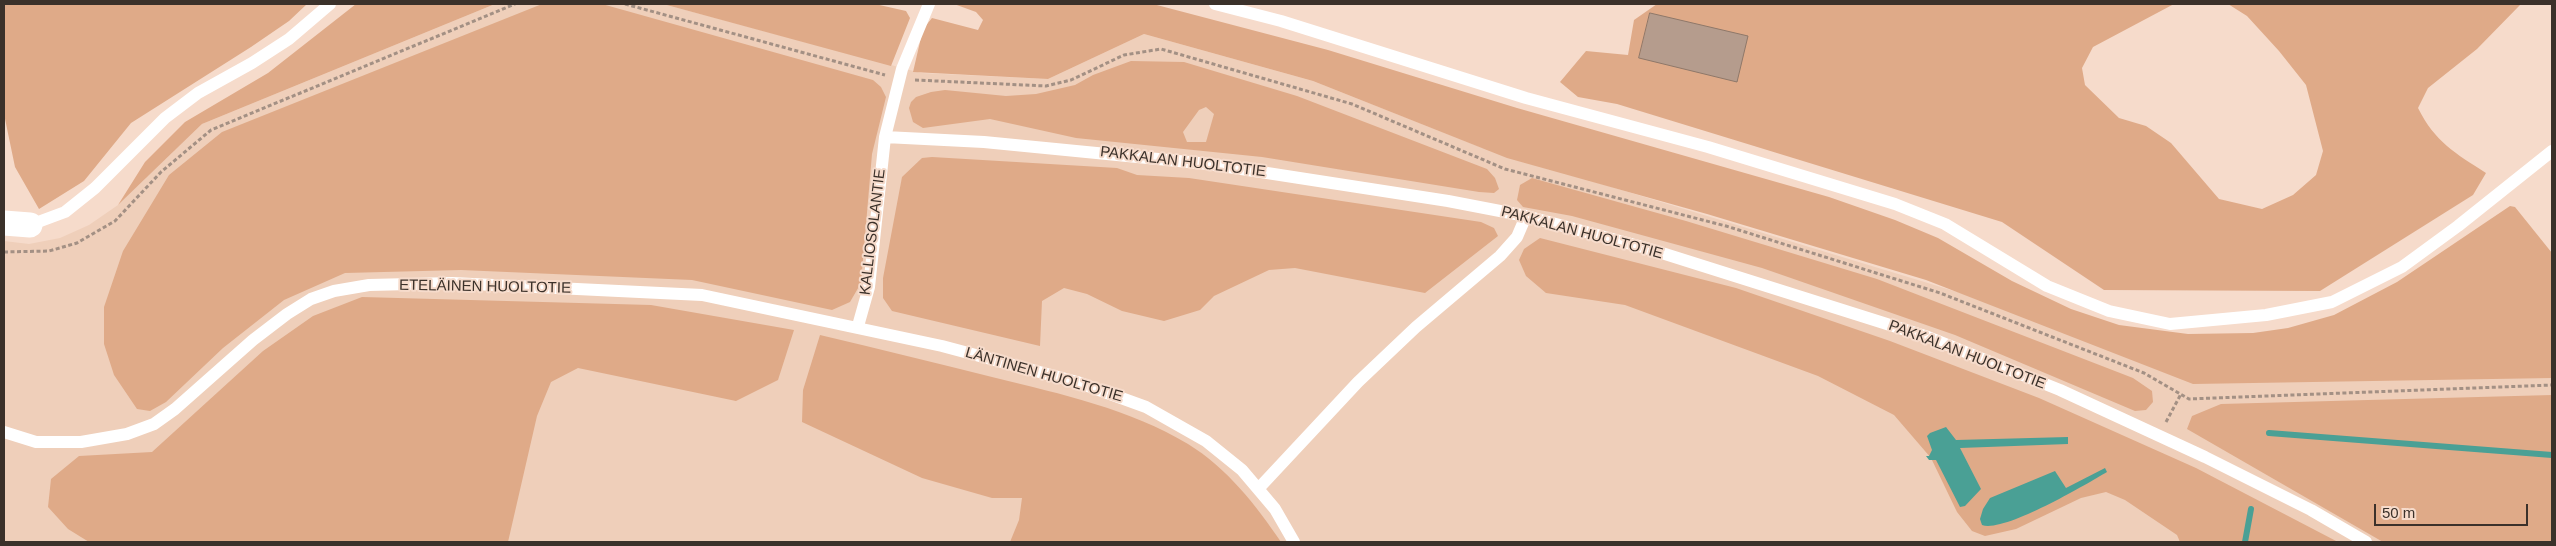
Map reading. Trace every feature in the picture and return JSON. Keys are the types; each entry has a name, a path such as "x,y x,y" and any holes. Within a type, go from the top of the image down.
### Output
{"street":[{"path":"4,223 30,224"}],"lane":[{"path":"30,224 65,212 95,188 165,118 198,93 252,63 289,39 330,4"},
{"path":"885,137 900,79 929,4"},
{"path":"1215,4 1281,21 1526,98 1708,147 1895,204 1945,224 2047,286 2109,311 2170,324 2266,315 2332,302 2402,267 2458,226 2552,151"},
{"name":"PAKKALAN HUOLTOTIE","path":"885,137 984,142 1209,164 1448,201 1526,216 1646,248 1928,337 2060,390 2311,510 2366,542"},
{"name":"KALLIOSOLANTIE","path":"858,326 869,287 885,137"},
{"path":"1259,488 1365,375 1416,327 1500,256 1517,237 1526,216"},
{"name":"ETELÄINEN HUOLTOTIE","path":"4,441 81,442 127,434 154,424 175,409 287,314 312,300 334,291 369,285 452,283 702,295 858,326"},
{"name":"LÄNTINEN HUOLTOTIE","path":"858,326 1026,367 1098,388 1138,404 1206,441 1242,470 1275,509 1294,542"},
{"path":"4,432 36,442"}],"path":[{"path":"4,252 49,251 77,243 115,221 162,172 211,130 515,4"},
{"path":"625,4 900,79 1046,86 1071,80 1124,55 1160,50 1352,104 1505,169 1726,226 1940,293 2144,373 2189,399 2552,385"},
{"path":"2158,436 2181,394"}],"shaded area":[{"path":"4,4 307,4 289,21 251,47 131,123 84,181 39,209 15,167 4,114"},
{"path":"356,4 495,4 202,124 118,205 145,162 185,122 268,73"},
{"path":"495,4 663,4 921,73 1048,79 1144,34 1313,81 1480,147 2201,366 2552,358 2552,542 4,542 4,241 29,244 60,238 89,225 118,205 202,124"},
{"path":"542,4 602,4 873,80 881,87 886,97 872,154 861,283 850,302 832,310 692,280 461,270 345,273 284,300 223,348 166,402 150,411 137,409 114,375 104,344 104,307 123,251 169,175 222,132"},
{"path":"663,4 875,4 906,11 910,18 891,66"},
{"path":"954,4 1153,4 1328,50 1517,108 1829,197 1895,220 1938,238 2012,281 2071,309 2119,325 2188,334 2253,333 2288,328 2334,315 2397,282 2510,206 2515,207 2552,253 2552,378 2193,384 1926,280 1707,214 1507,158 1313,81 1144,34 1048,79 913,72 923,29 932,18 978,30 983,20 976,12"},
{"path":"1657,4 2174,4 2093,47 2082,68 2085,85 2119,118 2146,126 2171,143 2219,199 2262,209 2293,195 2316,175 2323,151 2306,85 2279,51 2247,16 2228,4 2521,4 2477,49 2428,88 2418,108 2431,130 2447,146 2486,173 2473,195 2320,291 2104,290 2002,222 1617,104 1578,97 1560,82 1586,51 1628,55 1634,20"},
{"path":"1131,61 1184,62 1297,96 1487,169 1495,178 1499,189 1494,193 1479,192 1262,157 1076,138 990,119 923,128 913,122 909,108 911,102 916,97 931,92 945,90 1006,96 1036,94 1075,85 1093,75","holes":["1206,107 1214,114 1206,142 1187,142 1183,132 1199,110"]},
{"path":"932,157 1117,168 1137,175 1189,178 1481,222 1494,228 1498,236 1425,293 1295,268 1269,270 1214,296 1200,310 1164,321 1122,311 1087,294 1064,288 1042,301 1040,346 892,311 883,298 883,278 902,177 922,158"},
{"path":"1532,178 1686,221 1877,279 2133,378 2152,391 2153,402 2146,410 2135,411 1955,335 1762,268 1572,216 1523,207 1517,200 1520,185"},
{"path":"1540,238 1736,288 1890,341 2039,398 2196,468 2338,542 2180,542 2177,535 2125,500 2106,492 2081,498 2016,529 1985,536 1972,531 1957,512 1931,458 1894,415 1818,376 1625,305 1546,293 1526,276 1519,260 1524,249"},
{"path":"362,297 651,305 794,330 778,380 736,401 578,368 551,382 537,416 508,542 89,542 68,529 48,507 51,479 79,456 152,452 263,351 313,316"},
{"path":"820,335 1070,397 1143,421 1188,444 1215,464 1251,501 1281,542 1010,542 1019,520 1022,498 992,498 922,478 802,422 803,390"},
{"path":"2552,395 2552,542 2383,542 2187,429 2192,416 2221,404"}],"water":[{"path":"1946,427 1956,440 2068,437 2068,444 1960,448 1981,489 1965,506 1960,507 1936,460 1929,460 1926,456 1929,456 1932,450 1927,436"},
{"path":"2105,468 2107,472 2045,506 2008,522 1993,526 1982,525 1980,519 1983,509 1990,498 2055,471 2066,488"}],"building":[{"path":"1650,13 1748,36 1737,82 1639,58"}],"waterway":[{"path":"2269,433 2552,455"},
{"path":"2245,542 2251,509"}]}
